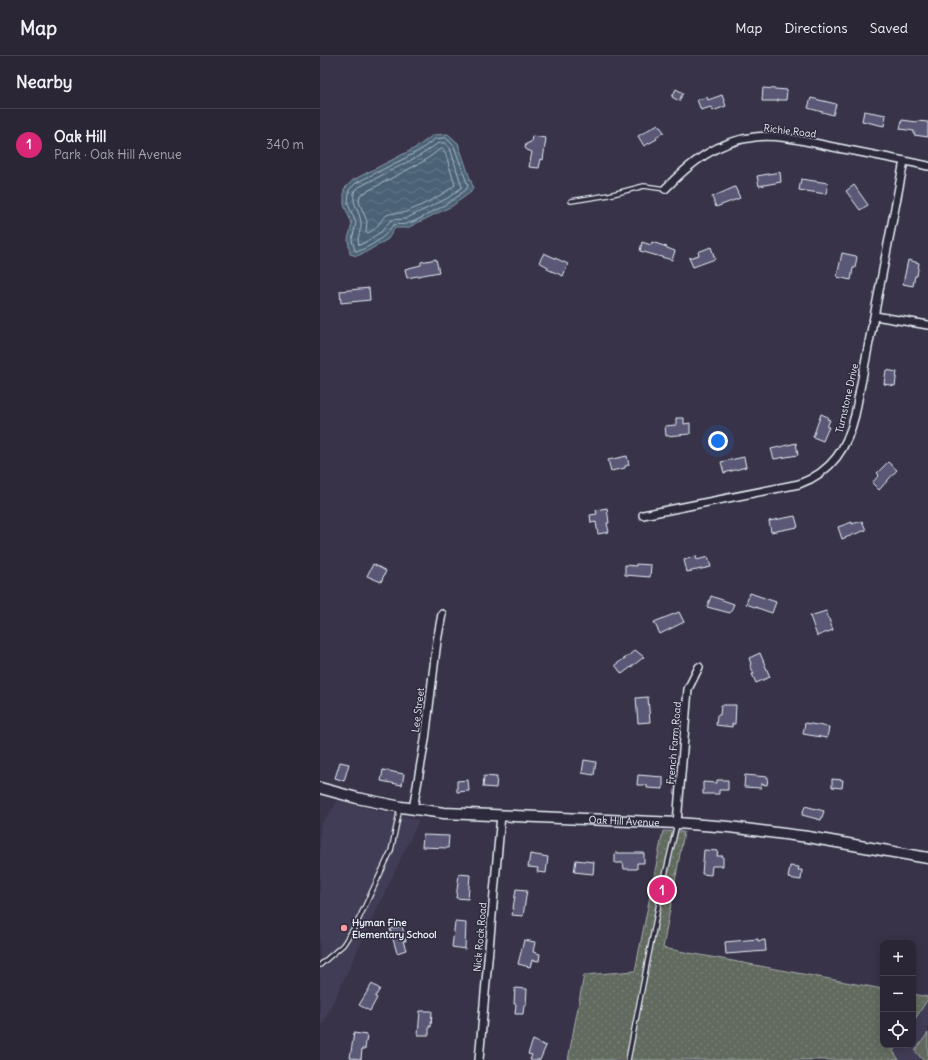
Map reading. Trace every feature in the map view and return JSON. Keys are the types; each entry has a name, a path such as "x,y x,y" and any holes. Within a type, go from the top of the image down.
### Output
{"main road":[{"name":"Oak Hill Avenue","path":"320,788 357,798 401,807 444,813 677,823 729,827 776,832 928,858"}],"street":[{"name":"Richie Road","path":"664,189 686,168 709,152 738,140 755,137 793,139 928,166"},
{"name":"Turnstone Drive","path":"643,515 809,481 825,470 842,450 852,428 904,161"},
{"path":"874,316 928,325"},
{"name":"Lee Street","path":"413,809 425,740 437,641 442,614"},
{"name":"French Farm Road","path":"677,823 688,689 699,667"},
{"name":"Nick Rock Road","path":"479,1060 501,815"}],"lane":[{"path":"571,201 609,195 644,186 664,189"},
{"path":"320,965 343,945 356,926 391,851 401,807"},
{"path":"628,1060 662,888 677,823"}],"shaded area":[{"name":"Hyman Fine Elementary School","path":"338,801 419,820 320,1030 320,826"},
{"path":"928,999 928,1060 899,1060 893,1051 896,1048 916,1048 916,1017"}],"green space":[{"path":"663,831 684,832 663,948 880,988 880,1048 896,1048 893,1051 899,1060 568,1060 584,975 635,971"},
{"path":"916,995 928,997 916,1017"},
{"path":"928,1033 928,1060 923,1060 915,1051"}],"water":[{"path":"448,134 458,143 473,187 471,192 452,206 407,228 395,228 388,239 366,252 357,256 350,254 348,239 352,224 344,205 344,189 353,180 417,147 433,135"}],"building":[{"path":"763,88 787,90 786,100 762,101"},
{"path":"676,89 683,93 679,101 672,97"},
{"path":"722,95 726,106 713,111 711,107 701,110 697,100 707,97 708,100"},
{"path":"811,98 836,104 833,115 808,108"},
{"path":"864,111 886,115 884,126 862,121"},
{"path":"902,120 928,122 928,137 914,135 914,131 900,129"},
{"path":"658,124 664,132 656,137 657,139 644,146 638,136"},
{"path":"532,136 546,138 543,160 541,159 539,168 529,167 532,152 525,148 526,144 531,142"},
{"path":"780,172 781,182 759,186 757,176"},
{"path":"801,179 828,183 826,194 799,190"},
{"path":"854,185 868,205 860,210 846,191"},
{"path":"735,187 740,198 716,207 712,197"},
{"path":"642,242 651,245 652,242 675,251 672,260 640,251"},
{"path":"711,247 715,259 693,267 689,258 699,255 698,252"},
{"path":"544,253 568,264 563,276 547,269 548,267 539,262"},
{"path":"842,253 857,257 851,280 837,277"},
{"path":"436,259 439,272 407,278 405,269 421,265 421,262"},
{"path":"908,260 919,263 917,276 915,276 913,286 903,284"},
{"path":"369,288 370,300 341,303 340,291"},
{"path":"886,370 897,372 895,386 884,384"},
{"path":"821,414 828,417 827,419 830,420 827,427 829,427 823,441 813,437"},
{"path":"676,418 684,418 684,424 690,423 690,434 666,436 665,426 676,425"},
{"path":"796,443 798,455 774,459 771,449"},
{"path":"627,456 629,465 625,466 625,468 611,471 608,460"},
{"path":"744,457 746,467 724,473 721,462"},
{"path":"888,462 897,470 879,490 872,483 879,475 877,473"},
{"path":"607,508 609,523 607,523 609,532 598,534 596,522 591,523 590,515 597,514 596,510"},
{"path":"795,516 798,527 771,532 769,521"},
{"path":"862,521 866,530 842,539 838,527 852,522 852,524"},
{"path":"696,556 697,560 708,557 711,567 687,572 684,560"},
{"path":"373,564 386,571 381,582 367,576"},
{"path":"636,564 651,565 650,577 625,575 625,565 636,566"},
{"path":"750,593 776,602 772,613 746,604"},
{"path":"711,596 734,604 730,613 707,607"},
{"path":"826,611 833,630 817,636 810,616"},
{"path":"679,612 684,622 660,634 654,622"},
{"path":"635,650 644,657 622,674 615,665"},
{"path":"760,653 770,677 756,683 752,674 754,674 749,658"},
{"path":"648,697 650,722 638,723 636,698"},
{"path":"721,705 736,705 735,724 732,724 732,727 716,725 717,715 720,715"},
{"path":"805,723 829,727 827,738 803,734"},
{"path":"584,760 596,762 594,775 582,773"},
{"path":"340,762 349,764 344,781 335,778"},
{"path":"383,770 404,774 402,785 381,781"},
{"path":"638,775 663,777 663,789 647,788 647,785 637,785"},
{"path":"745,775 768,777 767,785 761,784 761,788 744,787"},
{"path":"484,776 497,777 496,788 483,787"},
{"path":"832,779 843,780 842,788 832,787"},
{"path":"468,780 469,791 457,792 457,781"},
{"path":"717,780 728,780 728,790 719,790 719,794 703,794 703,782 717,783"},
{"path":"805,806 824,811 821,820 802,815"},
{"path":"423,835 449,836 448,848 422,847"},
{"path":"704,850 718,851 717,856 723,856 723,866 712,866 711,875 702,874"},
{"path":"615,853 644,853 644,863 637,863 637,869 624,869 623,863 615,863"},
{"path":"530,854 548,857 546,873 537,872 538,868 528,867"},
{"path":"576,860 594,862 593,874 574,872"},
{"path":"790,866 799,867 798,870 802,870 801,880 788,878"},
{"path":"459,874 470,875 468,899 456,898"},
{"path":"516,889 527,890 523,916 512,915"},
{"path":"455,922 466,923 465,949 452,947"},
{"path":"402,926 406,941 403,941 406,950 397,953 390,929"},
{"path":"758,939 758,941 765,940 766,951 726,954 725,942"},
{"path":"524,940 535,942 533,952 540,954 539,961 532,960 530,967 518,964"},
{"path":"372,984 380,989 375,997 377,998 370,1011 359,1005"},
{"path":"515,988 527,989 526,1005 524,1005 523,1014 515,1014"},
{"path":"420,1011 432,1011 429,1035 418,1035"},
{"path":"354,1033 367,1035 365,1049 362,1049 361,1059 350,1058"},
{"path":"533,1040 546,1046 540,1060 530,1060 532,1055 528,1054"}],"place":[{"name":"Oak Hill","path":"662,890"},
{"name":"Hyman Fine Elementary School","path":"344,928"}]}
